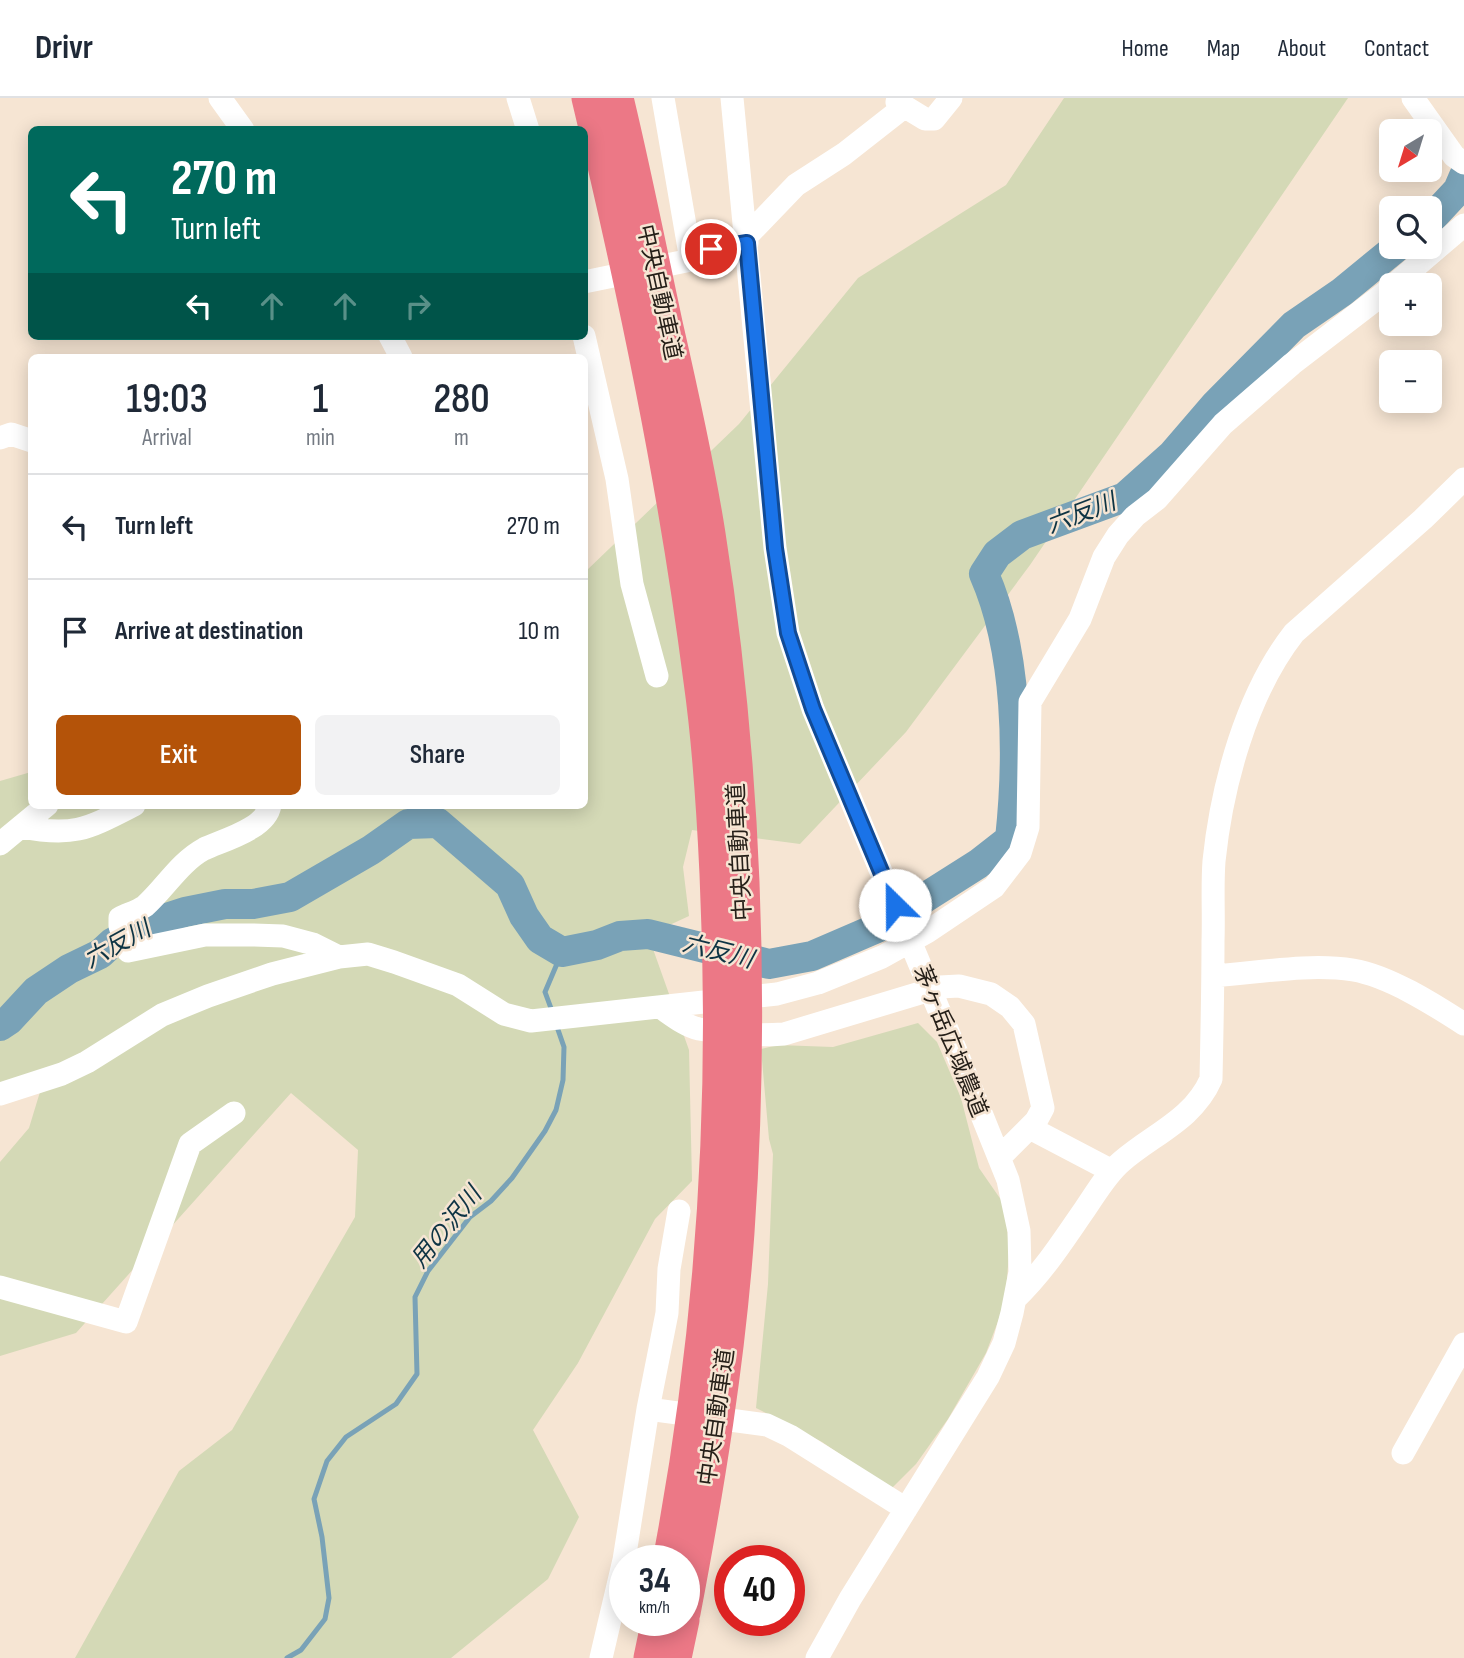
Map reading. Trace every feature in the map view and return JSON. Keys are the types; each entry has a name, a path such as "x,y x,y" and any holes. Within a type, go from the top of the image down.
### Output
{"highway":[{"name":"中央自動車道","path":"588,98 653,395 680,543 701,684 725,803 744,944 731,1124 712,1233 698,1371 672,1545"},
{"name":"中央自動車道","path":"617,98 681,389 709,534 727,681 725,803"},
{"name":"中央自動車道","path":"697,1545 723,1374 737,1235 731,1124"},
{"path":"650,1658 655,1636"},
{"path":"675,1658 680,1636"}],"street":[{"path":"220,98 240,126"},
{"path":"518,98 527,126"},
{"path":"663,98 691,260"},
{"name":"茅ヶ岳広域農道","path":"732,98 775,548 788,633 813,709 957,1051 1008,1180 1018,1231 1020,1272 1015,1298 1004,1343 988,1377 817,1658"},
{"path":"588,282 691,260 711,249 746,240 796,185 844,154 900,104 925,119 934,119 951,98"},
{"path":"1413,98 1459,159"},
{"path":"1408,273 1464,225"},
{"path":"0,1094 87,1062 162,1015 208,996 272,974 339,957 368,954 381,958 458,985 504,1014 531,1021 777,994 818,983 882,957 927,932 994,887 1020,853 1028,827 1030,702 1080,619 1104,557 1118,535 1135,516 1157,499 1223,424 1292,364 1379,297"},
{"path":"590,383 617,479 632,584 657,676"},
{"path":"0,438 11,434 28,440"},
{"path":"1015,1298 1039,1275 1112,1171 1190,1111 1203,1097 1211,1079 1214,863 1221,810 1237,751 1259,690 1278,653 1294,633 1423,519 1464,479"},
{"path":"0,844 42,809"},
{"path":"21,827 51,833 73,831 96,826 127,809"},
{"path":"269,809 253,826 231,840 204,849 185,864 143,908 120,918 128,951 205,935 253,935 283,936 303,941 339,957"},
{"path":"1213,976 1331,968 1356,971 1432,1003 1464,1024"},
{"path":"660,1007 680,1021 698,1028 765,1035 784,1034 940,987 959,986 991,994 1010,1007 1024,1024 1043,1108 1030,1128 999,1158"},
{"path":"0,1287 126,1322 190,1144 234,1113"},
{"path":"1030,1128 1112,1171"},
{"path":"601,1658 624,1560 652,1410 667,1313 669,1269 679,1211"},
{"path":"1403,1453 1464,1344"},
{"path":"652,1410 767,1425 790,1436 906,1509"}],"green space":[{"path":"1064,98 1348,98 1030,565 906,732 800,844 692,830 683,867 689,916 648,935 689,1050 692,1181 655,1219 578,1363 533,1430 579,1517 548,1579 451,1658 75,1658 179,1471 232,1430 355,1217 358,1150 291,1093 76,1333 0,1356 0,1162 29,1128 43,1082 0,1092 0,781 28,773 28,809 588,809 588,569 739,424 858,278 1006,185"},
{"path":"918,1023 937,1042 961,1098 979,1168 1006,1207 1009,1254 1005,1303 986,1353 948,1419 916,1464 891,1489 822,1442 756,1408 768,1284 773,1154 769,1139 761,1049 778,1045 833,1047"}],"waterway":[{"name":"六反川","path":"1442,207 1458,190 1464,176"},
{"name":"六反川","path":"0,1026 36,991 145,925 185,912 225,904 253,904 290,897 371,850 408,824 438,823 510,885 524,916 540,939 562,952 597,945 620,936 648,934 769,964 812,956 877,928 978,864 1010,839 1015,773 1010,670 1004,636 984,574 997,554 1022,535 1125,497 1172,455 1215,405 1294,325 1342,292 1382,259"},
{"name":"用の沢川","path":"552,1011 545,992 562,952"},
{"name":"用の沢川","path":"287,1658 301,1650 325,1619 329,1598 322,1537 314,1499 327,1461 346,1437 396,1404 417,1374 415,1297 428,1271 470,1217 491,1201 512,1178 545,1131 556,1110 563,1080 564,1047 556,1024"}],"route":[{"path":"711,249 747,243 775,548 788,633 813,709 895,905"}]}
